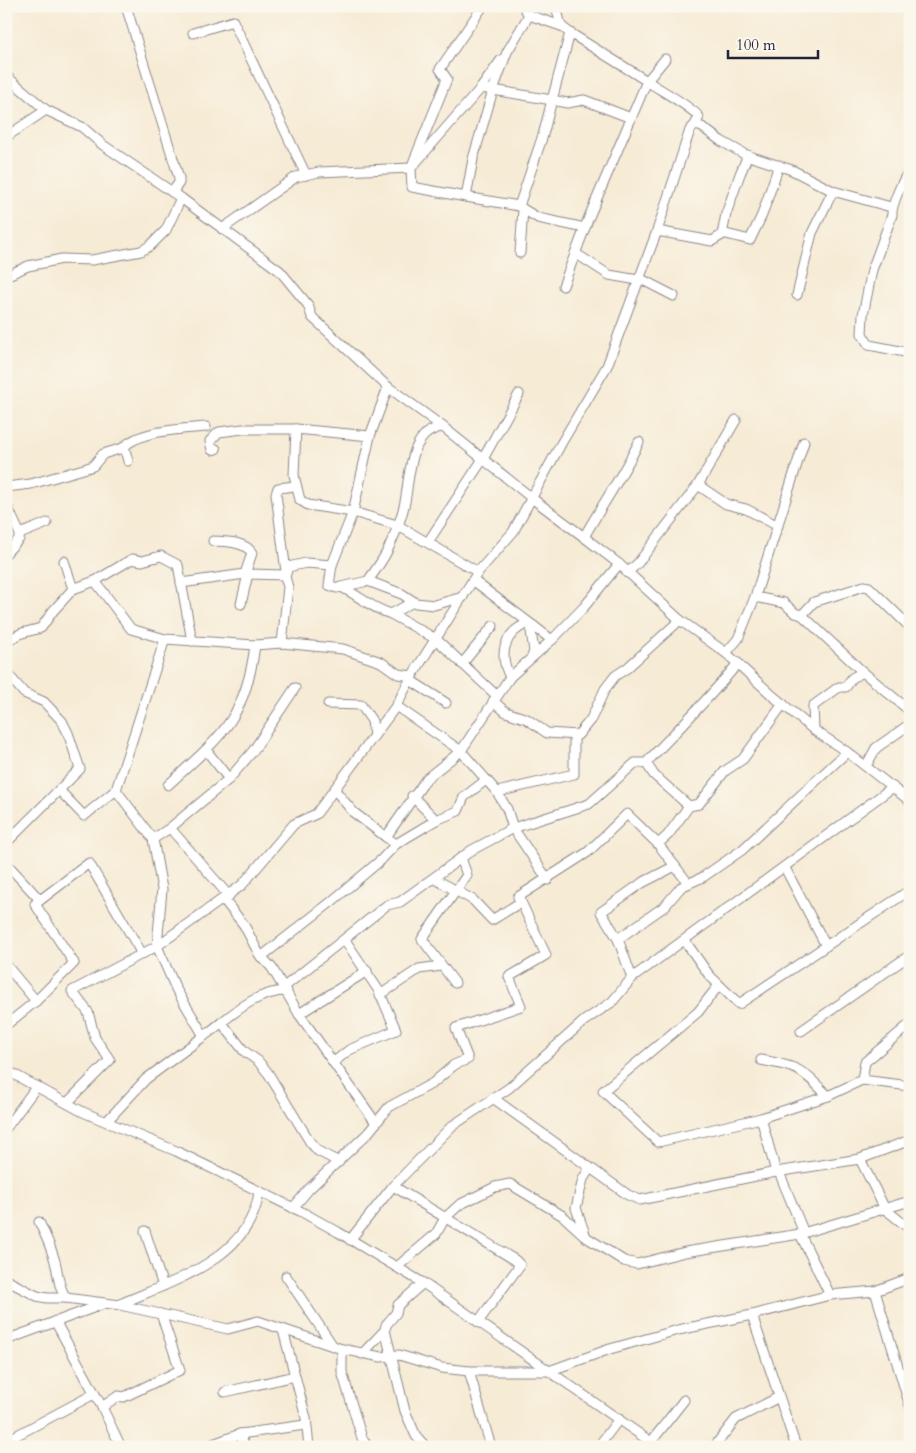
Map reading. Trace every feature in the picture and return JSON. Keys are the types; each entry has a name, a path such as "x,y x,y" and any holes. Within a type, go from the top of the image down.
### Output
{"street":[{"path":"126,6 179,178 179,183 172,192"},
{"path":"483,6 440,69 447,79 411,168 412,188 521,208 546,220 584,228"},
{"path":"67,1103 110,1060 95,1038 88,1012 72,991 157,946 226,898 248,879 294,824 316,814 396,706 411,678 478,572 513,532 533,499 562,442 607,366 638,279 658,231 690,130 699,118 694,110 667,95 561,26 529,15 523,6"},
{"path":"556,6 561,26"},
{"path":"222,229 296,177 319,172 411,168 480,88 507,52 529,15"},
{"path":"193,33 233,21 306,175"},
{"path":"520,253 521,208 543,135 570,33"},
{"path":"466,197 473,159 493,90 507,52"},
{"path":"563,286 584,228 647,81 665,59"},
{"path":"6,76 46,110 82,127 102,145 181,198 280,271 308,305 312,317 388,387 443,427 533,499 619,564 680,620 726,653 814,730 866,766 910,801"},
{"path":"480,88 567,103 584,100 631,118"},
{"path":"6,137 46,110"},
{"path":"695,125 748,155 778,165 833,191 891,206"},
{"path":"658,231 712,242 717,240 722,233 726,214 748,155"},
{"path":"722,233 750,240 762,215 778,165"},
{"path":"910,171 905,175 897,199 891,206 892,215 872,270 863,315 862,334 869,345 910,353"},
{"path":"797,294 812,233 833,191"},
{"path":"6,276 28,266 62,259 92,260 141,251 150,246 166,230 181,198"},
{"path":"575,253 608,276 638,279 674,296"},
{"path":"388,387 370,436 353,512 332,565 329,585 333,588 366,581 402,594 413,602 434,605 452,615"},
{"path":"428,542 483,459 519,394"},
{"path":"627,573 638,563 698,485 736,420"},
{"path":"6,487 31,484 93,466 104,454 123,448 132,440 162,431 206,427 218,434"},
{"path":"356,594 384,559 405,502 410,461 426,432 443,427"},
{"path":"216,449 212,450 210,441 218,434 243,428 296,429 370,436"},
{"path":"296,429 295,486 300,500 304,503 353,512 397,525 478,572"},
{"path":"584,537 600,508 626,470 638,442"},
{"path":"726,653 738,639 755,597 804,442"},
{"path":"123,448 128,461"},
{"path":"698,485 726,504 746,509 778,526"},
{"path":"282,643 288,587 276,494 278,488 295,486"},
{"path":"6,504 20,534 19,539 6,553"},
{"path":"20,534 47,523"},
{"path":"214,541 242,545 250,549 252,553 241,604"},
{"path":"6,641 22,633 41,628 53,611 74,589 95,581 132,560 142,561 161,556 178,565 192,641"},
{"path":"64,561 74,589"},
{"path":"286,574 292,565 306,563 332,565"},
{"path":"386,837 412,796 427,778 461,751 510,677 552,640 584,607 619,564"},
{"path":"181,583 246,574 286,574"},
{"path":"95,581 131,629 164,639 255,645 282,643 343,649 381,662 398,674 411,678 446,703"},
{"path":"474,581 552,640"},
{"path":"802,615 814,602 864,586 869,587 910,627"},
{"path":"341,587 356,594 360,600 373,608 391,614 436,639 506,712 527,719 547,733 574,736 588,724 605,689 615,676 627,668 680,620"},
{"path":"434,605 463,596"},
{"path":"755,597 784,603 795,613 802,615 863,672 910,711"},
{"path":"391,614 413,602"},
{"path":"532,625 534,651 532,657"},
{"path":"510,677 504,665 503,656 512,632 516,628 532,625"},
{"path":"462,664 493,626"},
{"path":"59,790 84,816 116,790 164,639"},
{"path":"168,785 223,732 244,697 251,676 255,645"},
{"path":"107,1121 146,1079 264,994 286,989 386,905 400,902 435,879 472,850 513,828 589,804 635,764 646,763 666,740 702,707 738,663"},
{"path":"6,672 24,693 44,702 62,721 80,769 6,843"},
{"path":"814,730 813,706 839,687 846,687 852,678 863,672"},
{"path":"153,839 170,828 229,779 253,752 295,688"},
{"path":"328,704 361,705 372,722 374,736"},
{"path":"658,844 668,836 689,806 699,804 725,771 743,759 783,704"},
{"path":"396,706 461,751 497,792 513,828 548,880"},
{"path":"866,766 876,748 910,724"},
{"path":"497,792 574,774 574,736"},
{"path":"206,750 229,779"},
{"path":"618,940 665,906 676,891 688,883 703,877 742,850 847,752"},
{"path":"646,763 654,775 689,806"},
{"path":"261,957 371,869 396,844 436,820 458,811 464,797 486,780"},
{"path":"350,1240 393,1186 452,1126 509,1088 584,1021 612,1002 632,978 785,868 893,787"},
{"path":"116,790 153,839 162,889 157,946 176,989 204,1036"},
{"path":"335,790 353,812 396,844"},
{"path":"412,796 436,820"},
{"path":"293,1208 309,1189 339,1162 397,1101 434,1083 454,1065 468,1059 456,1028 521,1006 509,976 546,955 518,897 548,880 588,852 627,814 658,844 688,883"},
{"path":"170,828 226,898 244,925 261,957 286,989 299,1014 334,1062 352,1092 376,1123"},
{"path":"455,983 440,966 422,940 467,874 461,858"},
{"path":"6,864 40,900"},
{"path":"6,1026 36,1001 74,963 35,904 89,864 142,954"},
{"path":"632,978 618,940 602,912 642,883 675,866"},
{"path":"785,868 826,946"},
{"path":"435,879 474,900 492,920 521,902"},
{"path":"684,941 709,975 739,1004 910,890"},
{"path":"334,1062 349,1050 396,1030 367,971 345,940"},
{"path":"801,1031 910,955"},
{"path":"6,965 36,1001"},
{"path":"380,995 419,969 440,966"},
{"path":"299,1014 367,971"},
{"path":"720,985 698,1012 603,1091 658,1142 762,1118 828,1096 862,1080 910,1086"},
{"path":"222,1023 244,1051 258,1061 268,1073 310,1142 318,1151 339,1162"},
{"path":"862,1080 865,1062 910,1024"},
{"path":"762,1060 790,1065 803,1071 828,1096"},
{"path":"6,1070 83,1112 176,1151 293,1208 397,1267 423,1283 655,1444 684,1400"},
{"path":"6,1128 38,1086"},
{"path":"493,1098 628,1196 640,1200 777,1172 860,1159 910,1140"},
{"path":"762,1118 777,1172 802,1234 830,1295"},
{"path":"860,1159 885,1209 910,1229"},
{"path":"586,1237 576,1208 583,1178 590,1168"},
{"path":"397,1267 436,1234 445,1218 459,1205 494,1187 510,1184 563,1216 586,1237 624,1260 637,1264 685,1252 802,1234 910,1201"},
{"path":"393,1186 515,1260 520,1266 478,1322"},
{"path":"120,1304 202,1267 233,1244 254,1216 259,1193"},
{"path":"39,1222 49,1242 59,1274 59,1288 66,1298"},
{"path":"146,1232 163,1286"},
{"path":"286,1276 338,1348 342,1372 362,1438 368,1447"},
{"path":"6,1280 37,1296 66,1298 103,1304 120,1304 228,1329 258,1321 338,1348 362,1354 381,1357 392,1355 453,1371 469,1371 549,1370 610,1349 678,1330 752,1315 830,1295 875,1291 910,1278"},
{"path":"423,1283 398,1305 396,1313 386,1324 385,1330 405,1411 416,1436 426,1447"},
{"path":"875,1291 910,1406"},
{"path":"6,1340 103,1304"},
{"path":"102,1407 118,1396 124,1397 180,1370 161,1314"},
{"path":"752,1315 796,1447"},
{"path":"55,1321 102,1407 121,1447"},
{"path":"282,1330 306,1418 305,1425 309,1447"},
{"path":"362,1354 385,1330"},
{"path":"469,1371 491,1447"},
{"path":"226,1392 295,1376"},
{"path":"6,1441 94,1394"},
{"path":"714,1447 736,1419 780,1397"},
{"path":"598,1447 619,1420"},
{"path":"204,1447 240,1434 305,1425"},
{"path":"240,1434 245,1447"}]}
